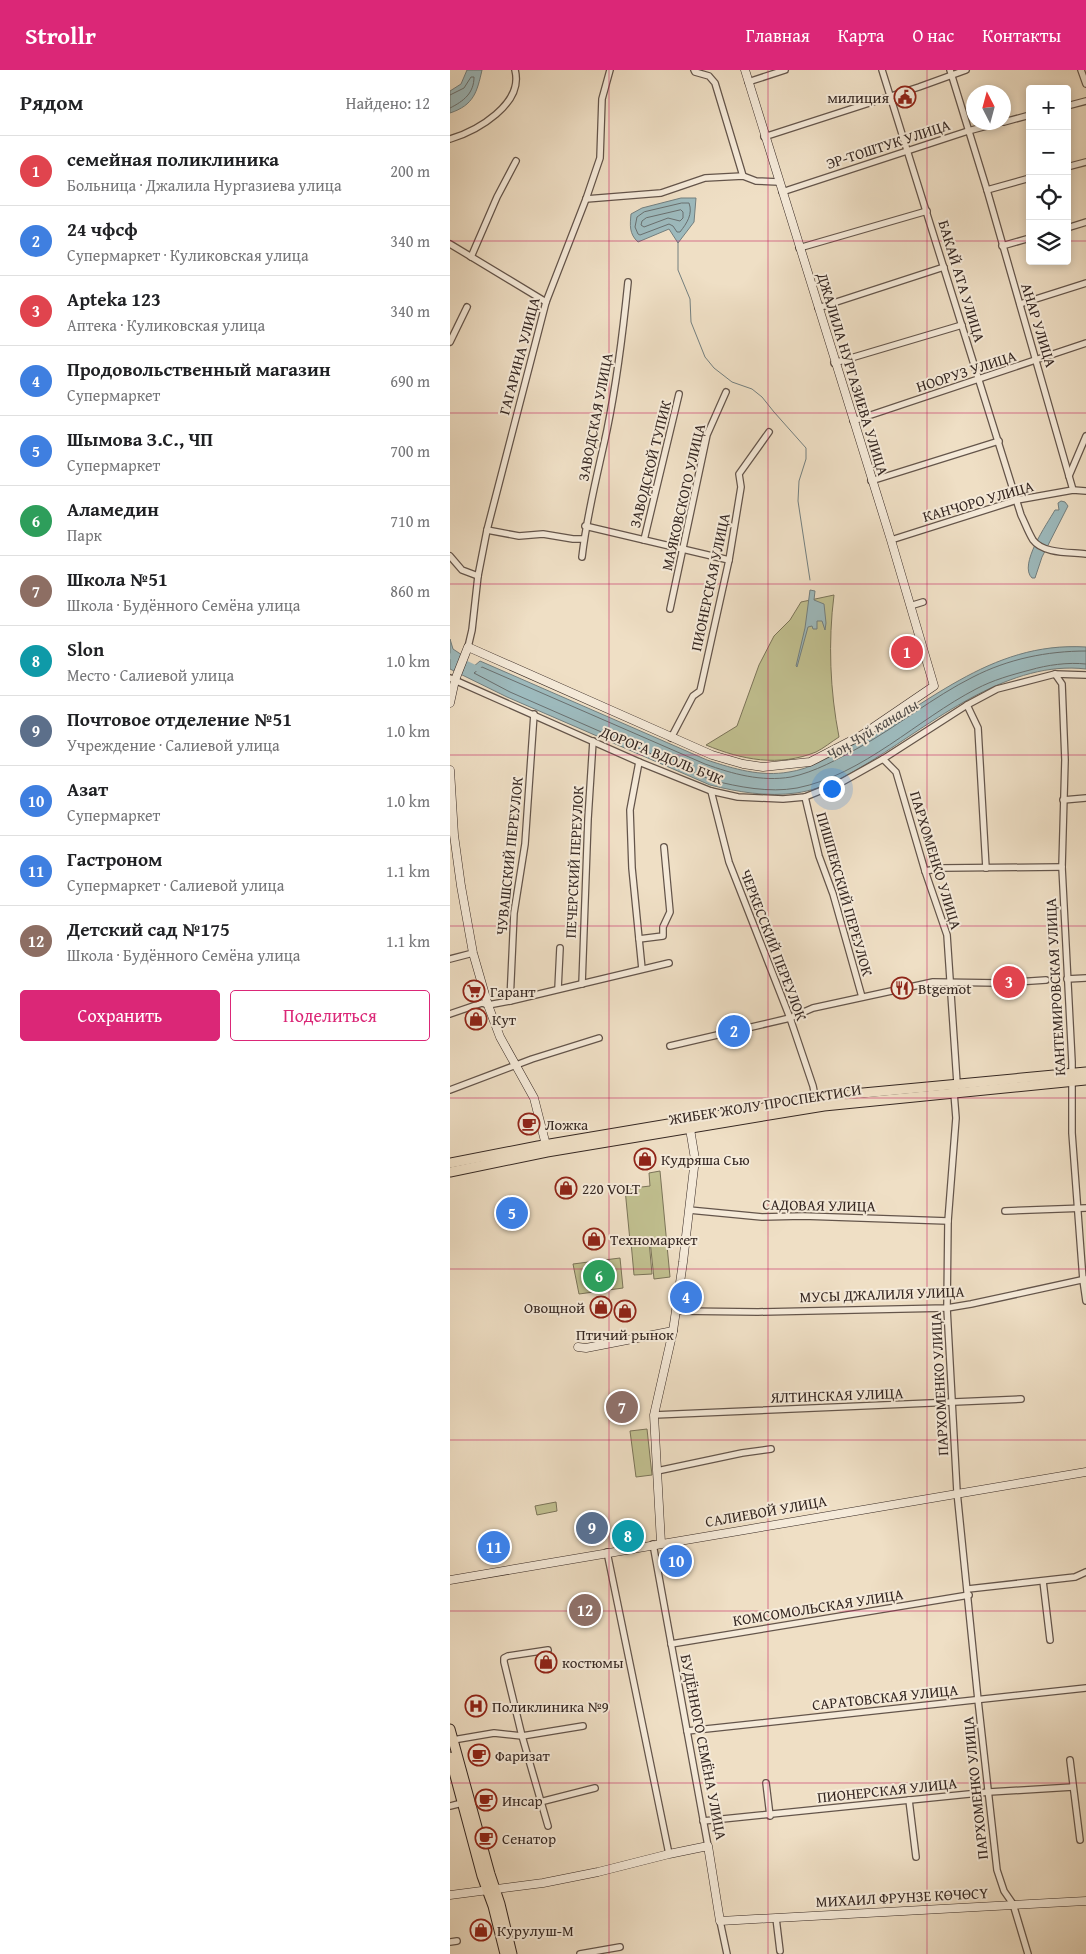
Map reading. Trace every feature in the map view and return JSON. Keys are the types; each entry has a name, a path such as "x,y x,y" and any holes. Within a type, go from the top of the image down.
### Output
{"main road":[{"name":"ЖИБЕК ЖОЛУ ПРОСПЕКТИСИ","path":"816,1103 954,1093 1072,1077 1086,1072"},
{"name":"ЖИБЕК ЖОЛУ ПРОСПЕКТИСИ","path":"450,1163 816,1103 957,1083 1072,1077 1086,1080"},
{"name":"ЖИБЕК ЖОЛУ ПРОСПЕКТИСИ","path":"450,1172 547,1148"},
{"path":"450,1729 491,1890 505,1954"},
{"path":"450,1757 462,1803 512,1954"}],"street":[{"path":"450,139 464,135 489,120 506,104 516,85 515,70"},
{"name":"ГАГАРИНА УЛИЦА","path":"467,650 472,630 478,576 488,530 546,302 600,158 602,100 610,70"},
{"path":"694,70 709,76 715,83 743,176"},
{"name":"ДЖАЛИЛА НУРГАЗИЕВА УЛИЦА","path":"672,738 712,755 743,764 763,767 810,762 862,735 934,686 891,540 834,363 745,70"},
{"path":"748,82 785,70"},
{"name":"БАКАЙ АТА УЛИЦА","path":"882,70 1021,514 1034,541 1049,549 1086,554"},
{"path":"764,137 890,97 950,73 966,70"},
{"path":"1081,70 1086,84"},
{"name":"АНАР УЛИЦА","path":"950,73 987,190 1073,490"},
{"path":"1071,105 1086,101"},
{"name":"ЭР-ТОШТУК УЛИЦА","path":"1011,120 1026,116"},
{"name":"ЭР-ТОШТУК УЛИЦА","path":"782,192 972,130"},
{"path":"471,257 497,197 516,161"},
{"path":"1071,167 1086,162"},
{"path":"586,199 661,193 706,178 743,176 756,180 779,182"},
{"path":"987,190 1026,179"},
{"path":"799,248 927,211"},
{"path":"1071,227 1086,222"},
{"path":"1002,246 1026,239"},
{"path":"450,244 546,302"},
{"path":"818,308 944,267"},
{"name":"ЗАВОДСКАЯ УЛИЦА","path":"582,557 585,526 607,429 620,360 628,282"},
{"path":"1020,304 1086,283"},
{"path":"450,342 466,307"},
{"path":"834,363 962,325"},
{"name":"НООРУЗ УЛИЦА","path":"853,421 1086,343"},
{"name":"МАЯКОВСКОГО УЛИЦА","path":"670,609 707,435 726,392"},
{"name":"ЗАВОДСКОЙ ТУПИК","path":"644,540 679,394"},
{"name":"ПИОНЕРСКАЯ УЛИЦА","path":"672,738 693,696 700,691 729,560 741,488 739,474 770,432"},
{"path":"1069,476 1086,436"},
{"path":"871,481 999,441"},
{"path":"1073,490 1086,491"},
{"name":"КАНЧОРО УЛИЦА","path":"891,540 1016,500 1073,490"},
{"path":"585,526 729,560"},
{"path":"488,530 519,536 543,534 584,539"},
{"path":"450,556 462,570 478,576"},
{"path":"910,606 923,602"},
{"path":"450,703 454,678 467,650 672,738"},
{"name":"ДОРОГА ВДОЛЬ БЧК","path":"454,678 639,762 711,790 738,797 783,800 805,798 842,782 883,759 967,705 997,689 1055,674 1086,675"},
{"name":"КАНТЕМИРОВСКАЯ УЛИЦА","path":"1055,674 1062,684 1065,760 1062,867 1072,1077 1072,1133 1086,1301"},
{"path":"967,705 978,728 986,868"},
{"name":"ЧУВАШСКИЙ ПЕРЕУЛОК","path":"510,1001 514,913 525,844 534,714"},
{"name":"ПЕЧЕРСКИЙ ПЕРЕУЛОК","path":"582,984 583,914 593,741"},
{"name":"ПАРХОМЕНКО УЛИЦА","path":"883,759 896,772 925,871 947,935 957,1083 954,1093 956,1118 948,1221 947,1308 957,1492 997,1870 1004,1891 1013,1904 1028,1954"},
{"path":"639,762 630,810 632,868 642,969"},
{"path":"450,770 452,835 473,953 488,1005 500,1037 534,1098 547,1148"},
{"name":"ЧЕРКЕССКИЙ ПЕРЕУЛОК","path":"711,790 729,862 790,1018 813,1086 816,1103"},
{"name":"ПИШПЕКСКИЙ ПЕРЕУЛОК","path":"805,798 819,856 833,894 862,997"},
{"path":"1063,800 1086,798"},
{"path":"639,940 663,936 663,927 670,912 664,847"},
{"path":"925,871 942,868 1062,867"},
{"path":"558,990 560,948"},
{"path":"450,959 473,953"},
{"path":"450,1014 482,1003 488,1005 510,1001 669,963"},
{"path":"1067,979 1086,978"},
{"path":"670,1046 790,1018 813,1008 932,982 999,983 1046,980"},
{"path":"450,1090 515,1065 599,1038"},
{"name":"БУДЁННОГО СЕМЁНА УЛИЦА","path":"690,1125 694,1159 677,1311 654,1415 657,1470 657,1544 670,1644 727,1954"},
{"path":"1005,1211 1086,1208"},
{"name":"САДОВАЯ УЛИЦА","path":"689,1210 762,1217 803,1216 948,1221"},
{"name":"МУСЫ ДЖАЛИЛЯ УЛИЦА","path":"677,1311 758,1312 947,1308 1084,1280"},
{"path":"578,1347 586,1348 673,1331"},
{"name":"ЯЛТИНСКАЯ УЛИЦА","path":"654,1415 1021,1399"},
{"path":"657,1470 772,1449"},
{"name":"САЛИЕВОЙ УЛИЦА","path":"450,1580 957,1492 1086,1472"},
{"path":"607,1552 669,1854"},
{"name":"КОМСОМОЛЬСКАЯ УЛИЦА","path":"670,1644 968,1592 1075,1576 1086,1572"},
{"path":"1043,1581 1050,1640"},
{"path":"548,1650 504,1658 522,1736 548,1826"},
{"name":"САРАТОВСКАЯ УЛИЦА","path":"687,1731 1086,1688"},
{"path":"453,1740 494,1733 522,1736 583,1726"},
{"path":"1070,1760 1080,1840"},
{"path":"766,1783 770,1816"},
{"name":"ПИОНЕРСКАЯ УЛИЦА","path":"703,1821 770,1816 989,1792 1073,1787"},
{"path":"540,1802 595,1788"},
{"path":"909,1800 916,1857"},
{"path":"450,1806 462,1803"},
{"path":"450,1895 598,1872 708,1846"},
{"name":"МИХАИЛ ФРУНЗЕ КӨЧӨСҮ","path":"720,1921 1086,1900"},
{"path":"776,1918 780,1950"},
{"path":"450,1942 457,1941"},
{"path":"580,1954 620,1947"}],"shaded area":[{"path":"834,595 831,666 839,737 822,749 802,757 774,760 761,760 733,755 706,745 737,726 759,665 774,636 790,620 801,602"},
{"path":"660,1171 670,1277 654,1279 650,1240 630,1241 625,1189 650,1186 649,1173"},
{"path":"649,1241 652,1274 634,1275 631,1242"},
{"path":"620,1258 623,1288 579,1294 573,1264"},
{"path":"647,1429 652,1475 636,1477 630,1431"},
{"path":"556,1502 557,1511 537,1515 535,1506"}],"water":[{"path":"467,70 482,70 476,91 469,102 450,113 450,91 461,84"},
{"path":"681,198 696,198 694,222 678,243 669,229 638,242 635,239 631,229 631,214 642,208"},
{"path":"1061,501 1065,502 1068,506 1042,557 1035,578 1032,578 1029,572 1031,554 1055,510 1059,510 1058,503"},
{"path":"810,590 815,591 814,600 824,604 825,630 822,621 817,621 817,629 813,629 812,626 808,627 797,667 805,628"},
{"path":"450,639 453,649 462,655 459,662 473,667 480,661 707,760 737,769 768,774 797,771 818,763 875,733 959,680 988,666 1018,655 1051,648 1086,647 1086,669 1058,669 1030,673 1003,683 951,709 850,774 829,784 796,793 763,794 742,792 710,785 507,697 450,669"}],"waterway":[{"path":"678,243 678,270 690,299 691,322 705,357 714,368 732,382 752,389 762,397 806,448 806,459 799,481 798,501 810,580"},
{"name":"Чоң Чүй каналы","path":"450,656 480,670"}],"place":[{"name":"милиция","path":"905,97"},
{"name":"семейная поликлиника","path":"907,652"},
{"name":"Apteka 123","path":"1009,982"},
{"name":"Btgemot","path":"902,988"},
{"name":"Гарант","path":"474,991"},
{"name":"Кут","path":"476,1019"},
{"name":"24 чфсф","path":"734,1031"},
{"name":"Ложка","path":"529,1124"},
{"name":"Кудряша Сью","path":"645,1159"},
{"name":"220 VOLT","path":"566,1188"},
{"name":"Шымова З.С., ЧП","path":"512,1213"},
{"name":"Техномаркет","path":"594,1239"},
{"name":"Аламедин","path":"599,1276"},
{"name":"Продовольственный магазин","path":"686,1297"},
{"name":"Овощной","path":"601,1307"},
{"name":"Птичий рынок","path":"625,1311"},
{"name":"Школа №51","path":"622,1407"},
{"name":"Почтовое отделение №51","path":"592,1528"},
{"name":"Slon","path":"628,1536"},
{"name":"Гастроном","path":"494,1547"},
{"name":"Азат","path":"676,1561"},
{"name":"Детский сад №175","path":"585,1610"},
{"name":"костюмы","path":"546,1662"},
{"name":"Поликлиника №9","path":"476,1706"},
{"name":"Фаризат","path":"479,1755"},
{"name":"Инсар","path":"486,1800"},
{"name":"Сенатор","path":"486,1838"},
{"name":"Курулуш-М","path":"481,1930"}]}
